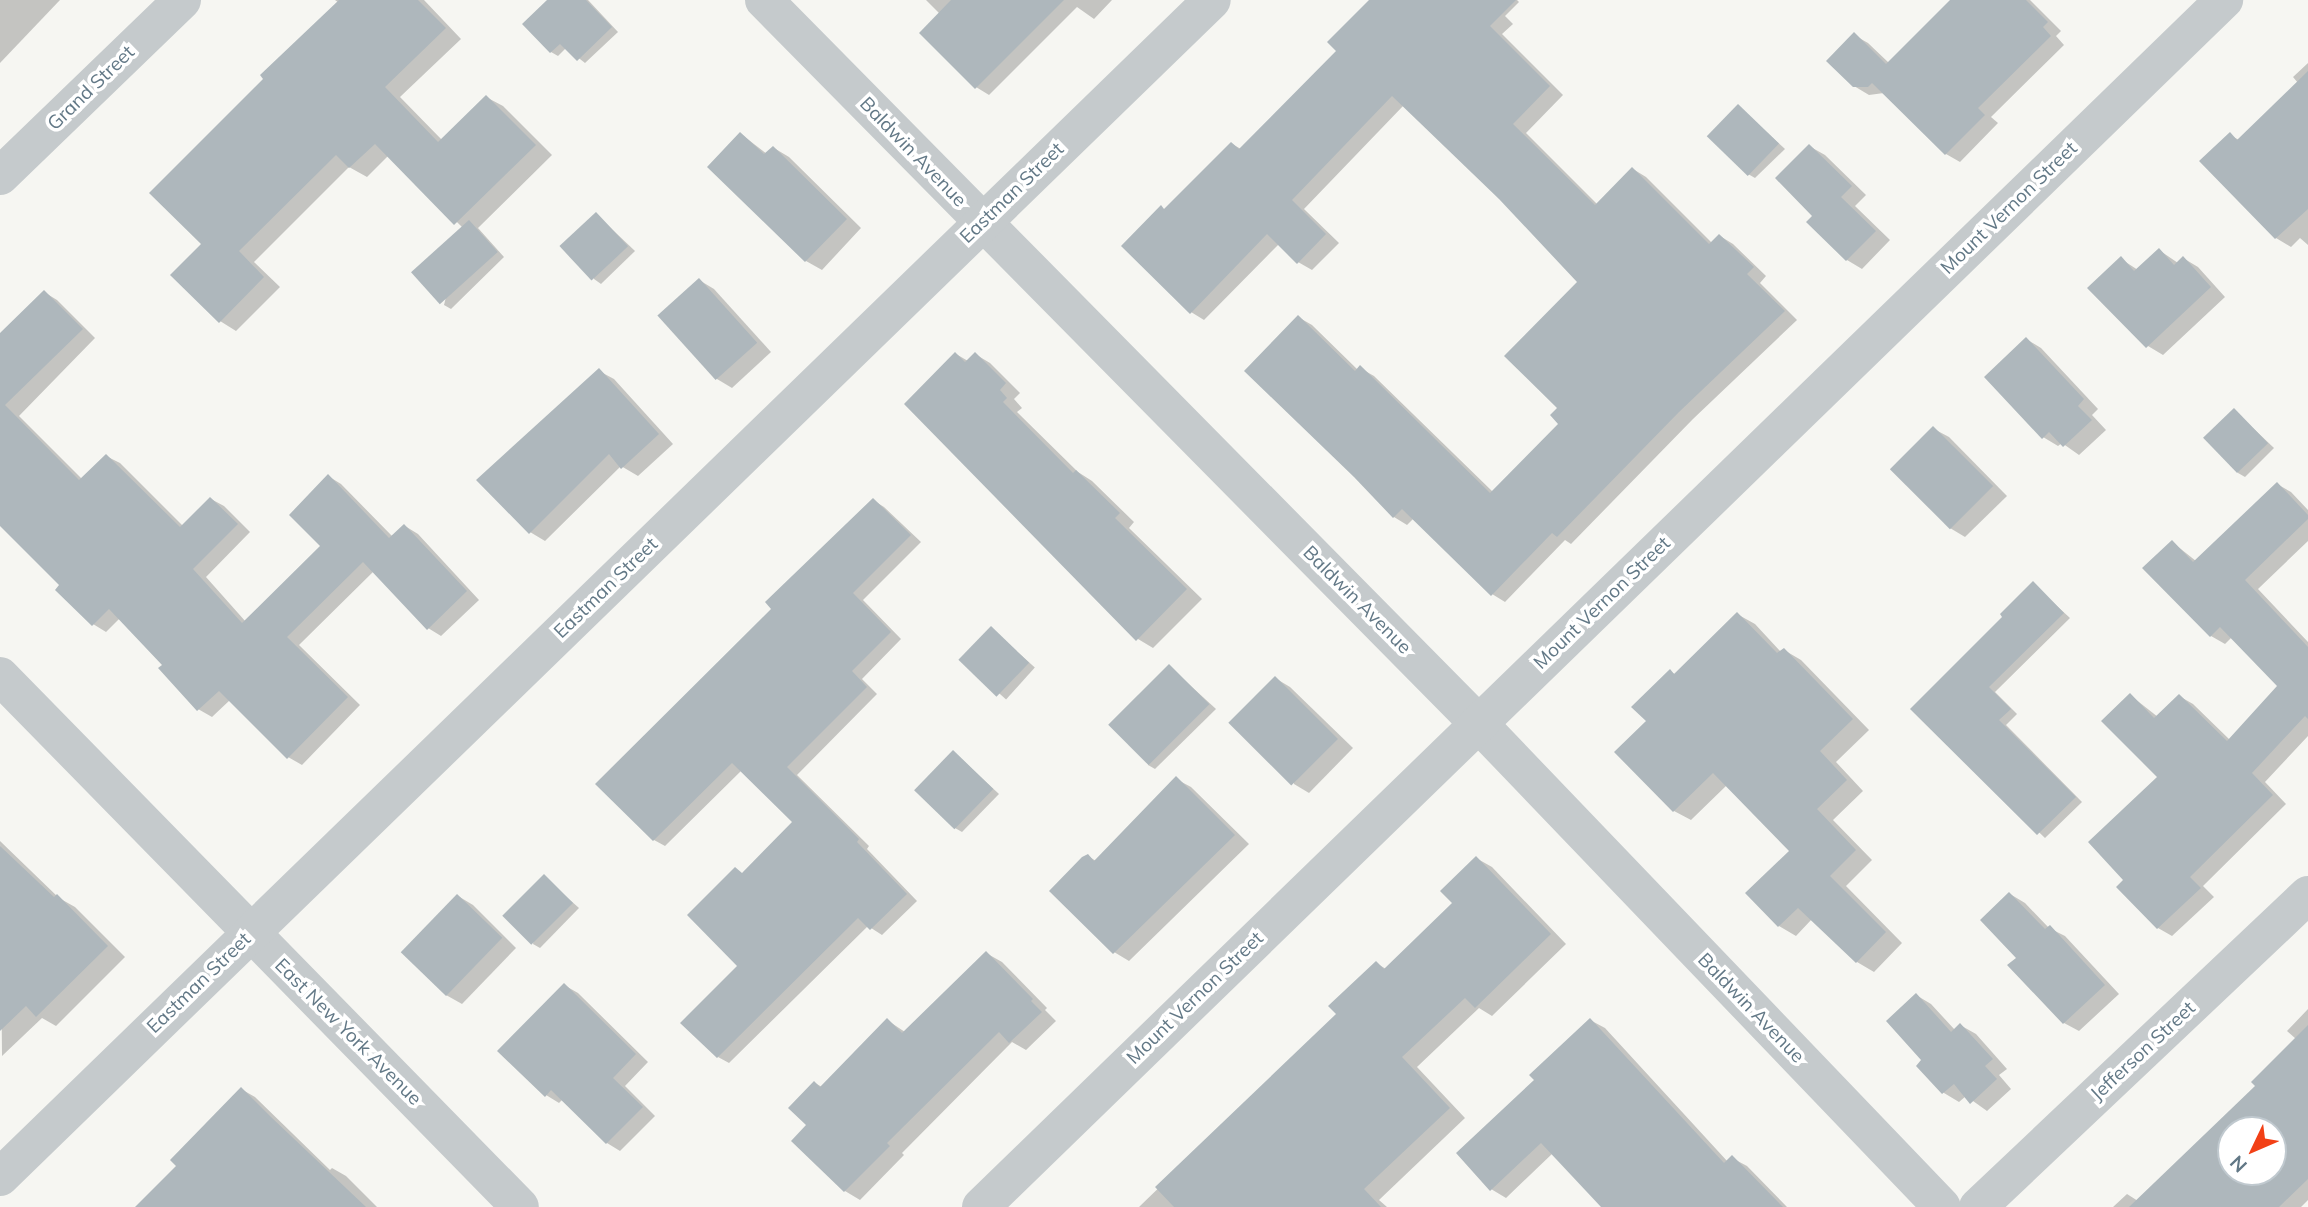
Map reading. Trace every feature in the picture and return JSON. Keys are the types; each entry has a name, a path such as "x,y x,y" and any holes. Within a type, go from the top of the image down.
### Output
{"street":[{"name":"Grand Street","path":"0,176 181,0"},
{"name":"Baldwin Avenue","path":"764,0 1478,723 1942,1207"},
{"name":"Eastman Street","path":"0,1177 1212,0"},
{"name":"Mount Vernon Street","path":"981,1207 2224,0"},
{"name":"East New York Avenue","path":"0,676 520,1207"},
{"name":"Jefferson Street","path":"1978,1207 2308,895"}],"building":[{"path":"339,0 418,0 446,28 385,87 438,142 486,95 536,145 454,225 375,144 349,168 336,155 239,251 264,277 219,323 170,275 201,244 149,193 263,79 260,75"},
{"path":"547,0 586,0 612,27 577,61 560,44 550,53 522,24"},
{"path":"951,0 1064,0 975,89 919,33"},
{"path":"1369,0 1516,0 1490,26 1550,86 1513,124 1595,205 1632,167 1709,244 1719,234 1754,267 1747,274 1785,311 1679,412 1557,537 1552,533 1491,596 1402,509 1393,518 1244,371 1298,315 1355,371 1360,365 1490,493 1558,424 1550,415 1557,408 1504,356 1577,282 1499,199 1392,96 1292,200 1326,234 1297,264 1267,234 1190,314 1121,246 1161,205 1164,209 1231,142 1239,149 1336,51 1327,42"},
{"path":"1950,0 2026,0 2048,22 2043,27 2051,36 1978,108 1985,115 1945,155 1872,83 1868,87 1853,87 1826,61 1854,32 1886,64"},
{"path":"2308,71 2308,209 2275,239 2199,161 2230,132 2237,140"},
{"path":"1738,104 1779,144 1748,176 1707,136"},
{"path":"740,132 764,154 773,146 847,219 805,262 707,167"},
{"path":"1809,144 1852,186 1841,197 1876,231 1846,261 1806,222 1812,216 1775,178"},
{"path":"596,212 628,246 591,280 559,246"},
{"path":"469,220 498,252 440,304 411,272"},
{"path":"2159,248 2174,265 2183,256 2211,287 2146,348 2087,288 2121,256 2134,271"},
{"path":"699,278 757,343 716,380 657,315"},
{"path":"44,290 83,329 5,405 79,480 106,454 180,527 210,497 238,524 193,569 242,623 320,546 289,515 328,474 389,538 404,524 467,591 427,630 363,562 287,637 348,697 287,759 219,691 197,711 158,668 162,665 109,609 92,626 55,590 59,585 0,526 0,333"},
{"path":"2026,337 2084,399 2078,406 2092,420 2063,447 2049,432 2042,439 1984,377"},
{"path":"955,352 965,362 975,352 1006,383 1000,390 1007,398 1003,402 1073,473 1076,470 1120,513 1115,518 1187,589 1136,641 904,404"},
{"path":"599,368 659,434 621,469 609,454 529,534 476,480"},
{"path":"2234,408 2268,443 2237,473 2203,438"},
{"path":"1933,426 1993,486 1950,529 1890,469"},
{"path":"2277,482 2308,515 2308,519 2245,580 2308,647 2308,719 2305,716 2252,773 2273,795 2190,877 2201,888 2157,929 2116,887 2123,880 2088,842 2157,777 2101,721 2130,693 2154,718 2179,694 2227,741 2277,686 2220,627 2210,637 2142,568 2172,540 2193,562"},
{"path":"873,498 911,535 853,593 891,632 852,671 867,687 787,767 859,839 857,842 907,894 870,930 858,918 717,1058 680,1023 737,966 687,915 735,867 742,873 792,822 732,763 653,841 595,784 771,609 765,602"},
{"path":"2033,581 2064,613 1989,687 2011,709 1999,720 2076,797 2037,835 1910,709 2002,617 2000,614"},
{"path":"1737,612 1777,653 1784,648 1853,719 1820,751 1847,780 1817,809 1856,850 1830,876 1886,932 1856,963 1798,908 1778,927 1745,893 1789,851 1713,773 1673,812 1614,752 1646,721 1631,707 1670,669 1674,674"},
{"path":"991,626 1029,663 996,697 958,660"},
{"path":"1169,664 1209,704 1148,765 1108,725"},
{"path":"1275,676 1338,739 1291,786 1228,723"},
{"path":"953,750 993,789 954,829 914,790"},
{"path":"1176,776 1235,835 1113,954 1049,891 1082,857 1088,854 1094,861"},
{"path":"0,846 54,897 57,894 108,946 36,1017 26,1006 0,1031"},
{"path":"1476,856 1551,934 1475,1008 1465,998 1402,1057 1450,1108 1364,1189 1381,1207 1174,1207 1155,1187 1336,1014 1328,1006 1376,961 1384,969 1452,903 1440,891"},
{"path":"544,874 573,903 531,945 502,916"},
{"path":"2009,892 2045,929 2050,925 2105,985 2063,1024 2007,965 2016,958 1980,920"},
{"path":"457,894 502,938 446,996 401,952"},
{"path":"986,951 1033,999 1031,1001 1042,1012 1009,1043 999,1032 887,1143 890,1146 844,1192 791,1141 806,1125 788,1108 814,1081 820,1087 887,1018 902,1033"},
{"path":"564,983 636,1054 613,1078 643,1107 606,1144 551,1090 545,1097 497,1051"},
{"path":"1916,993 1951,1032 1960,1023 1993,1059 1985,1066 1997,1079 1970,1104 1954,1084 1942,1094 1916,1066 1921,1060 1886,1021"},
{"path":"1590,1018 1724,1163 1732,1155 1783,1207 1601,1207 1541,1143 1490,1191 1456,1153 1534,1080 1529,1075"},
{"path":"2308,1025 2308,1179 2279,1207 2129,1207 2217,1122 2217,1186 2287,1186 2287,1116 2224,1116 2255,1086 2251,1082"},
{"path":"241,1087 366,1207 135,1207 176,1166 170,1160"}]}
